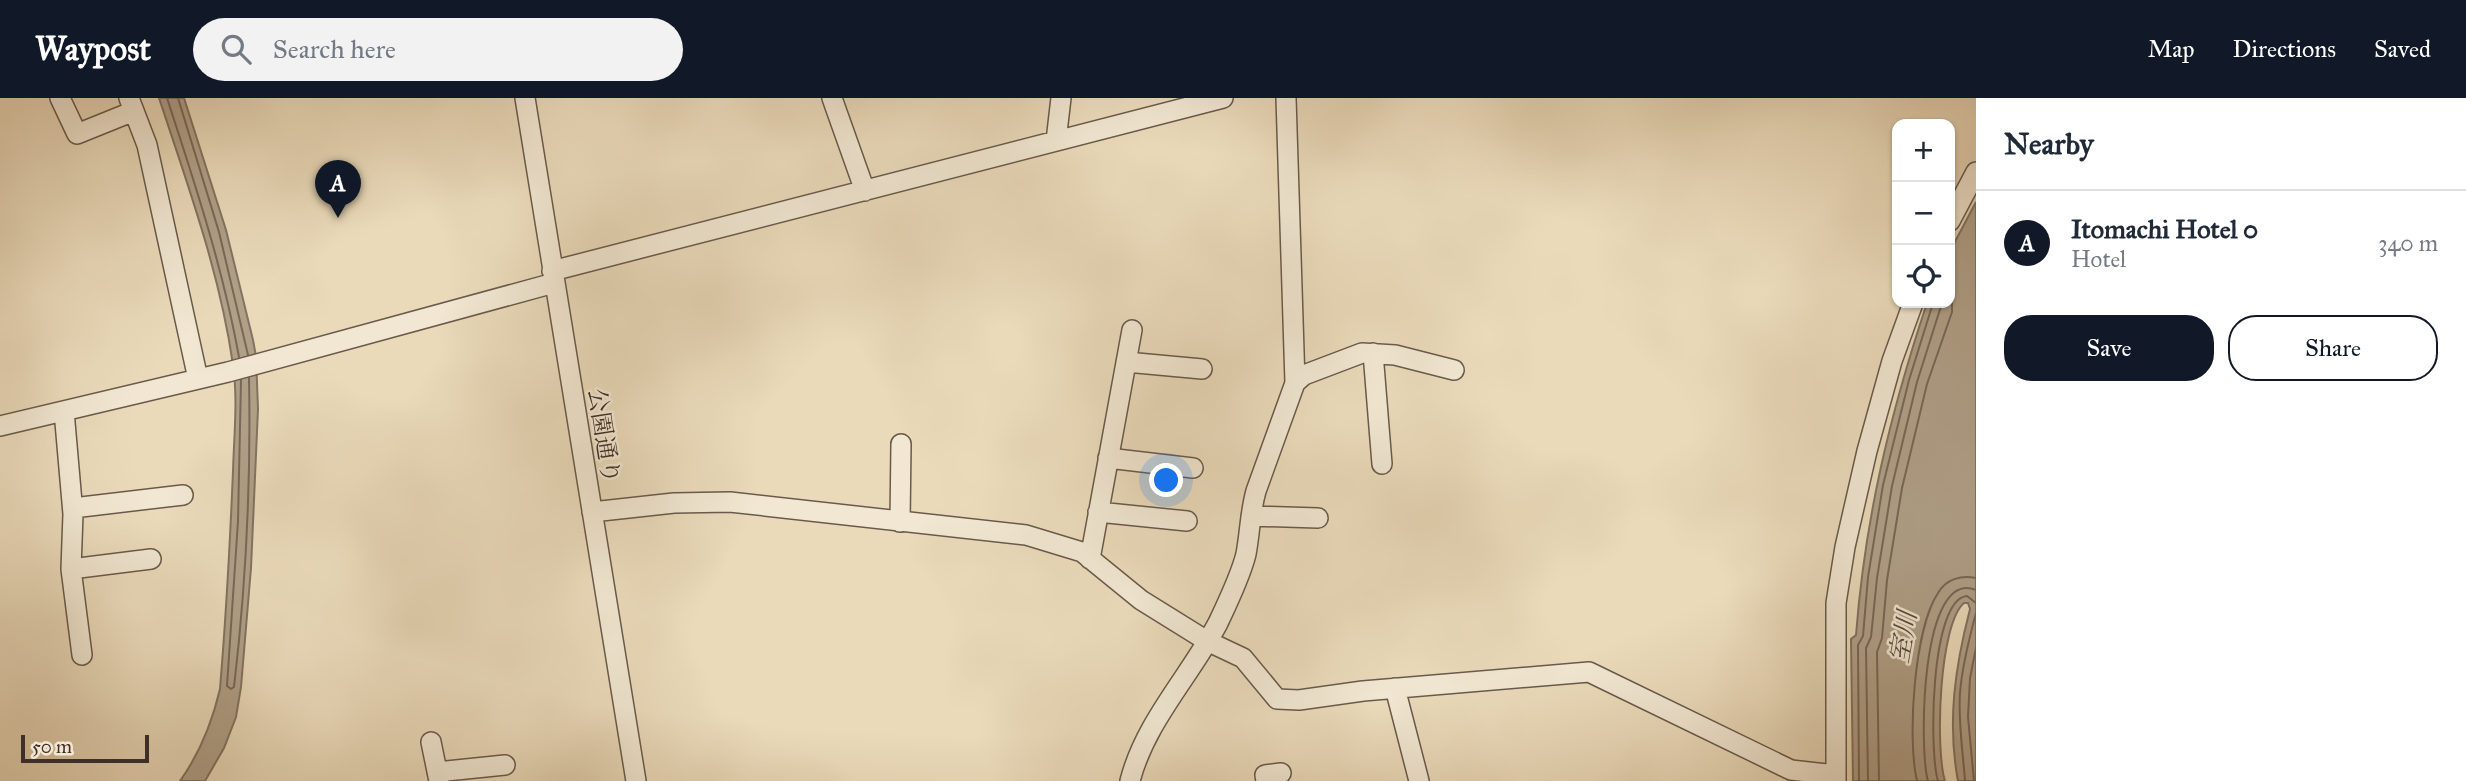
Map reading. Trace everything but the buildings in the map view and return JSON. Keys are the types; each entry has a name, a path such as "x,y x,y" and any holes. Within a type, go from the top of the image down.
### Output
{"street":[{"path":"60,98 77,134 132,104 147,145 198,379"},
{"name":"公園通り","path":"525,98 636,781"},
{"path":"832,98 864,191"},
{"path":"1056,141 1061,98"},
{"path":"0,426 259,364 553,277 864,191 1223,98"},
{"path":"1130,781 1133,766 1161,712 1218,622 1245,557 1251,516 1264,468 1295,383 1286,98"},
{"path":"1955,212 1976,173"},
{"path":"592,512 674,503 730,502 1026,536 1082,552 1140,600 1207,641 1243,658 1277,699 1285,701 1395,688 1589,672 1791,770 1836,778 1838,589 1867,451 1892,361 1911,308"},
{"path":"1090,559 1132,330"},
{"path":"1295,383 1304,375 1347,357 1373,353 1395,355 1454,370"},
{"path":"1373,353 1382,464"},
{"path":"1126,362 1202,369"},
{"path":"64,411 73,508 71,569 82,655"},
{"path":"901,443 901,522"},
{"path":"1108,458 1194,468"},
{"path":"73,508 183,495"},
{"path":"1098,512 1187,521"},
{"path":"1251,516 1318,518"},
{"path":"71,569 151,559"},
{"path":"1395,688 1419,781"},
{"path":"431,742 438,777 506,765"}],"water":[{"path":"159,98 184,98 226,230 256,356 258,409 251,568 241,687 236,717 224,748 205,781 180,781 194,760 204,737 220,689 232,498 234,378 212,263"},
{"name":"室川","path":"1976,202 1976,781 1958,781 1953,737 1954,695 1970,609 1968,603 1964,603 1956,615 1949,635 1941,688 1940,743 1945,781 1853,781 1851,639 1856,635 1873,508 1891,426 1925,308 1955,308 1955,242"}],"place":[{"name":"Itomachi Hotel 0","path":"338,218"}]}
